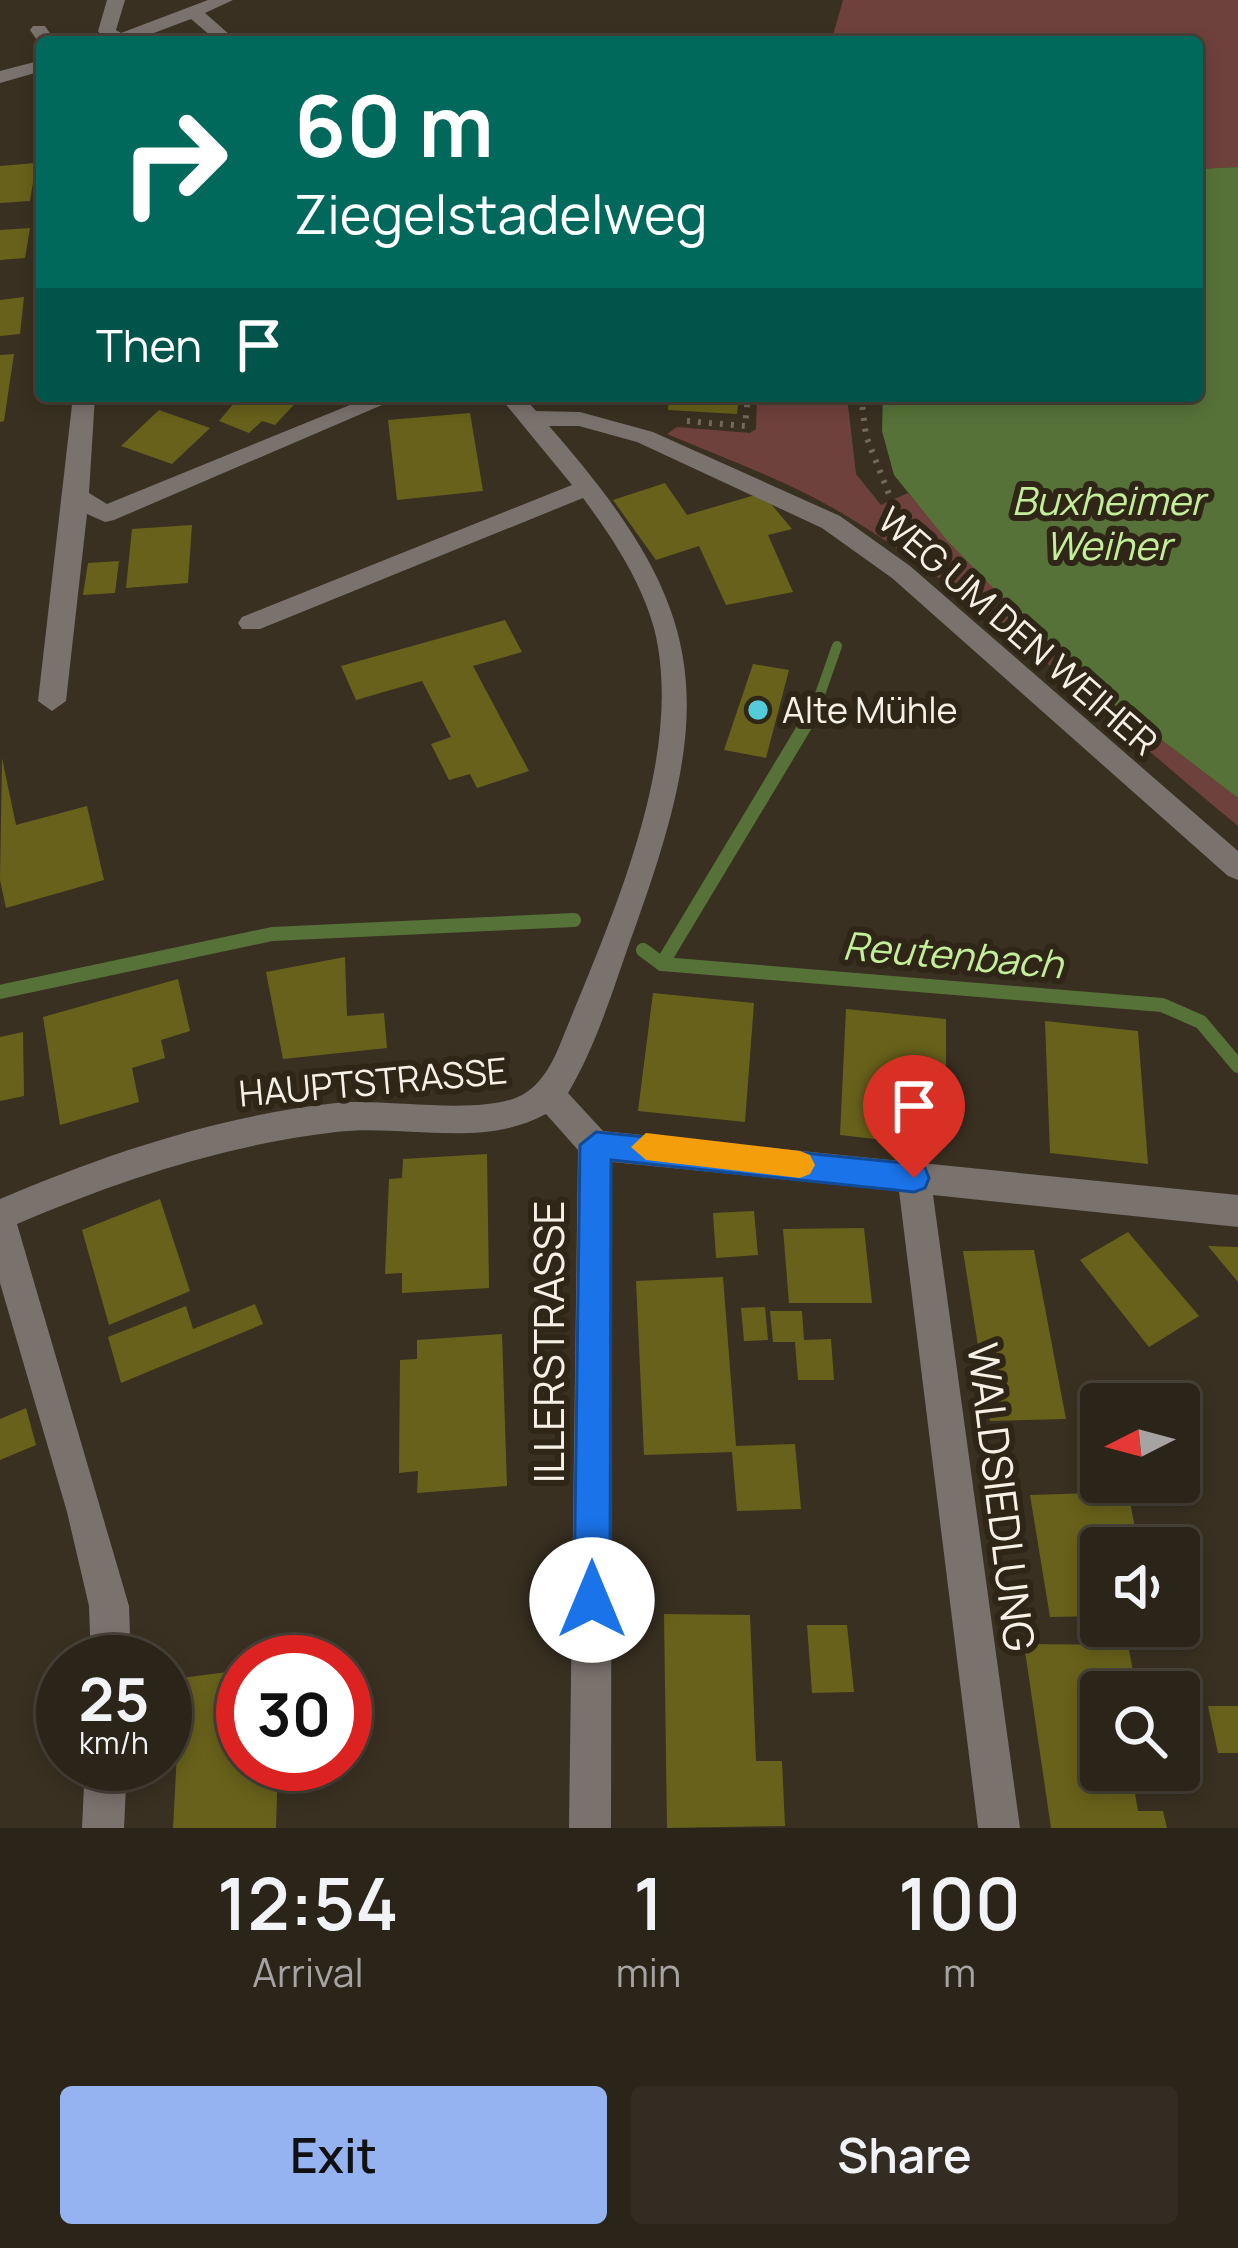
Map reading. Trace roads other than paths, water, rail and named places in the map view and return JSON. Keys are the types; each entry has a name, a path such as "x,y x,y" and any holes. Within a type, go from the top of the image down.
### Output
{"street":[{"path":"112,36 107,31 116,0"},
{"path":"129,36 224,0"},
{"path":"193,12 223,36"},
{"path":"0,77 36,67"},
{"path":"52,701 84,402"},
{"path":"77,496 105,514 377,402"},
{"path":"519,407 584,489 659,605 673,662 661,792 639,879 571,1052 547,1093 596,1145 1238,1211"},
{"name":"WEG UM DEN WEIHER","path":"519,407 605,424 701,459 830,521 884,559 1238,868"},
{"path":"251,623 584,489"},
{"name":"HAUPTSTRASSE","path":"0,1220 159,1151 244,1130 346,1117 501,1114 530,1108 547,1093"},
{"name":"ILLERSTRASSE","path":"590,1828 596,1145"},
{"name":"WALDSIEDLUNG","path":"914,1178 999,1828"},
{"path":"0,1220 86,1512 110,1606 111,1635"},
{"path":"103,1828 105,1791"}],"water":[{"name":"Buxheimer Weiher","path":"1238,167 1238,798 1080,678 946,539 894,475 882,431 883,402 1203,402 1203,169"}],"waterway":[{"path":"813,714 837,646"},
{"path":"662,964 814,711"},
{"name":"Reutenbach","path":"0,992 272,934 574,920"},
{"name":"Reutenbach","path":"643,950 662,964"},
{"name":"Reutenbach","path":"662,964 1162,1005 1201,1022 1238,1066"}],"place":[{"name":"Alte Mühle","path":"758,710"}]}
